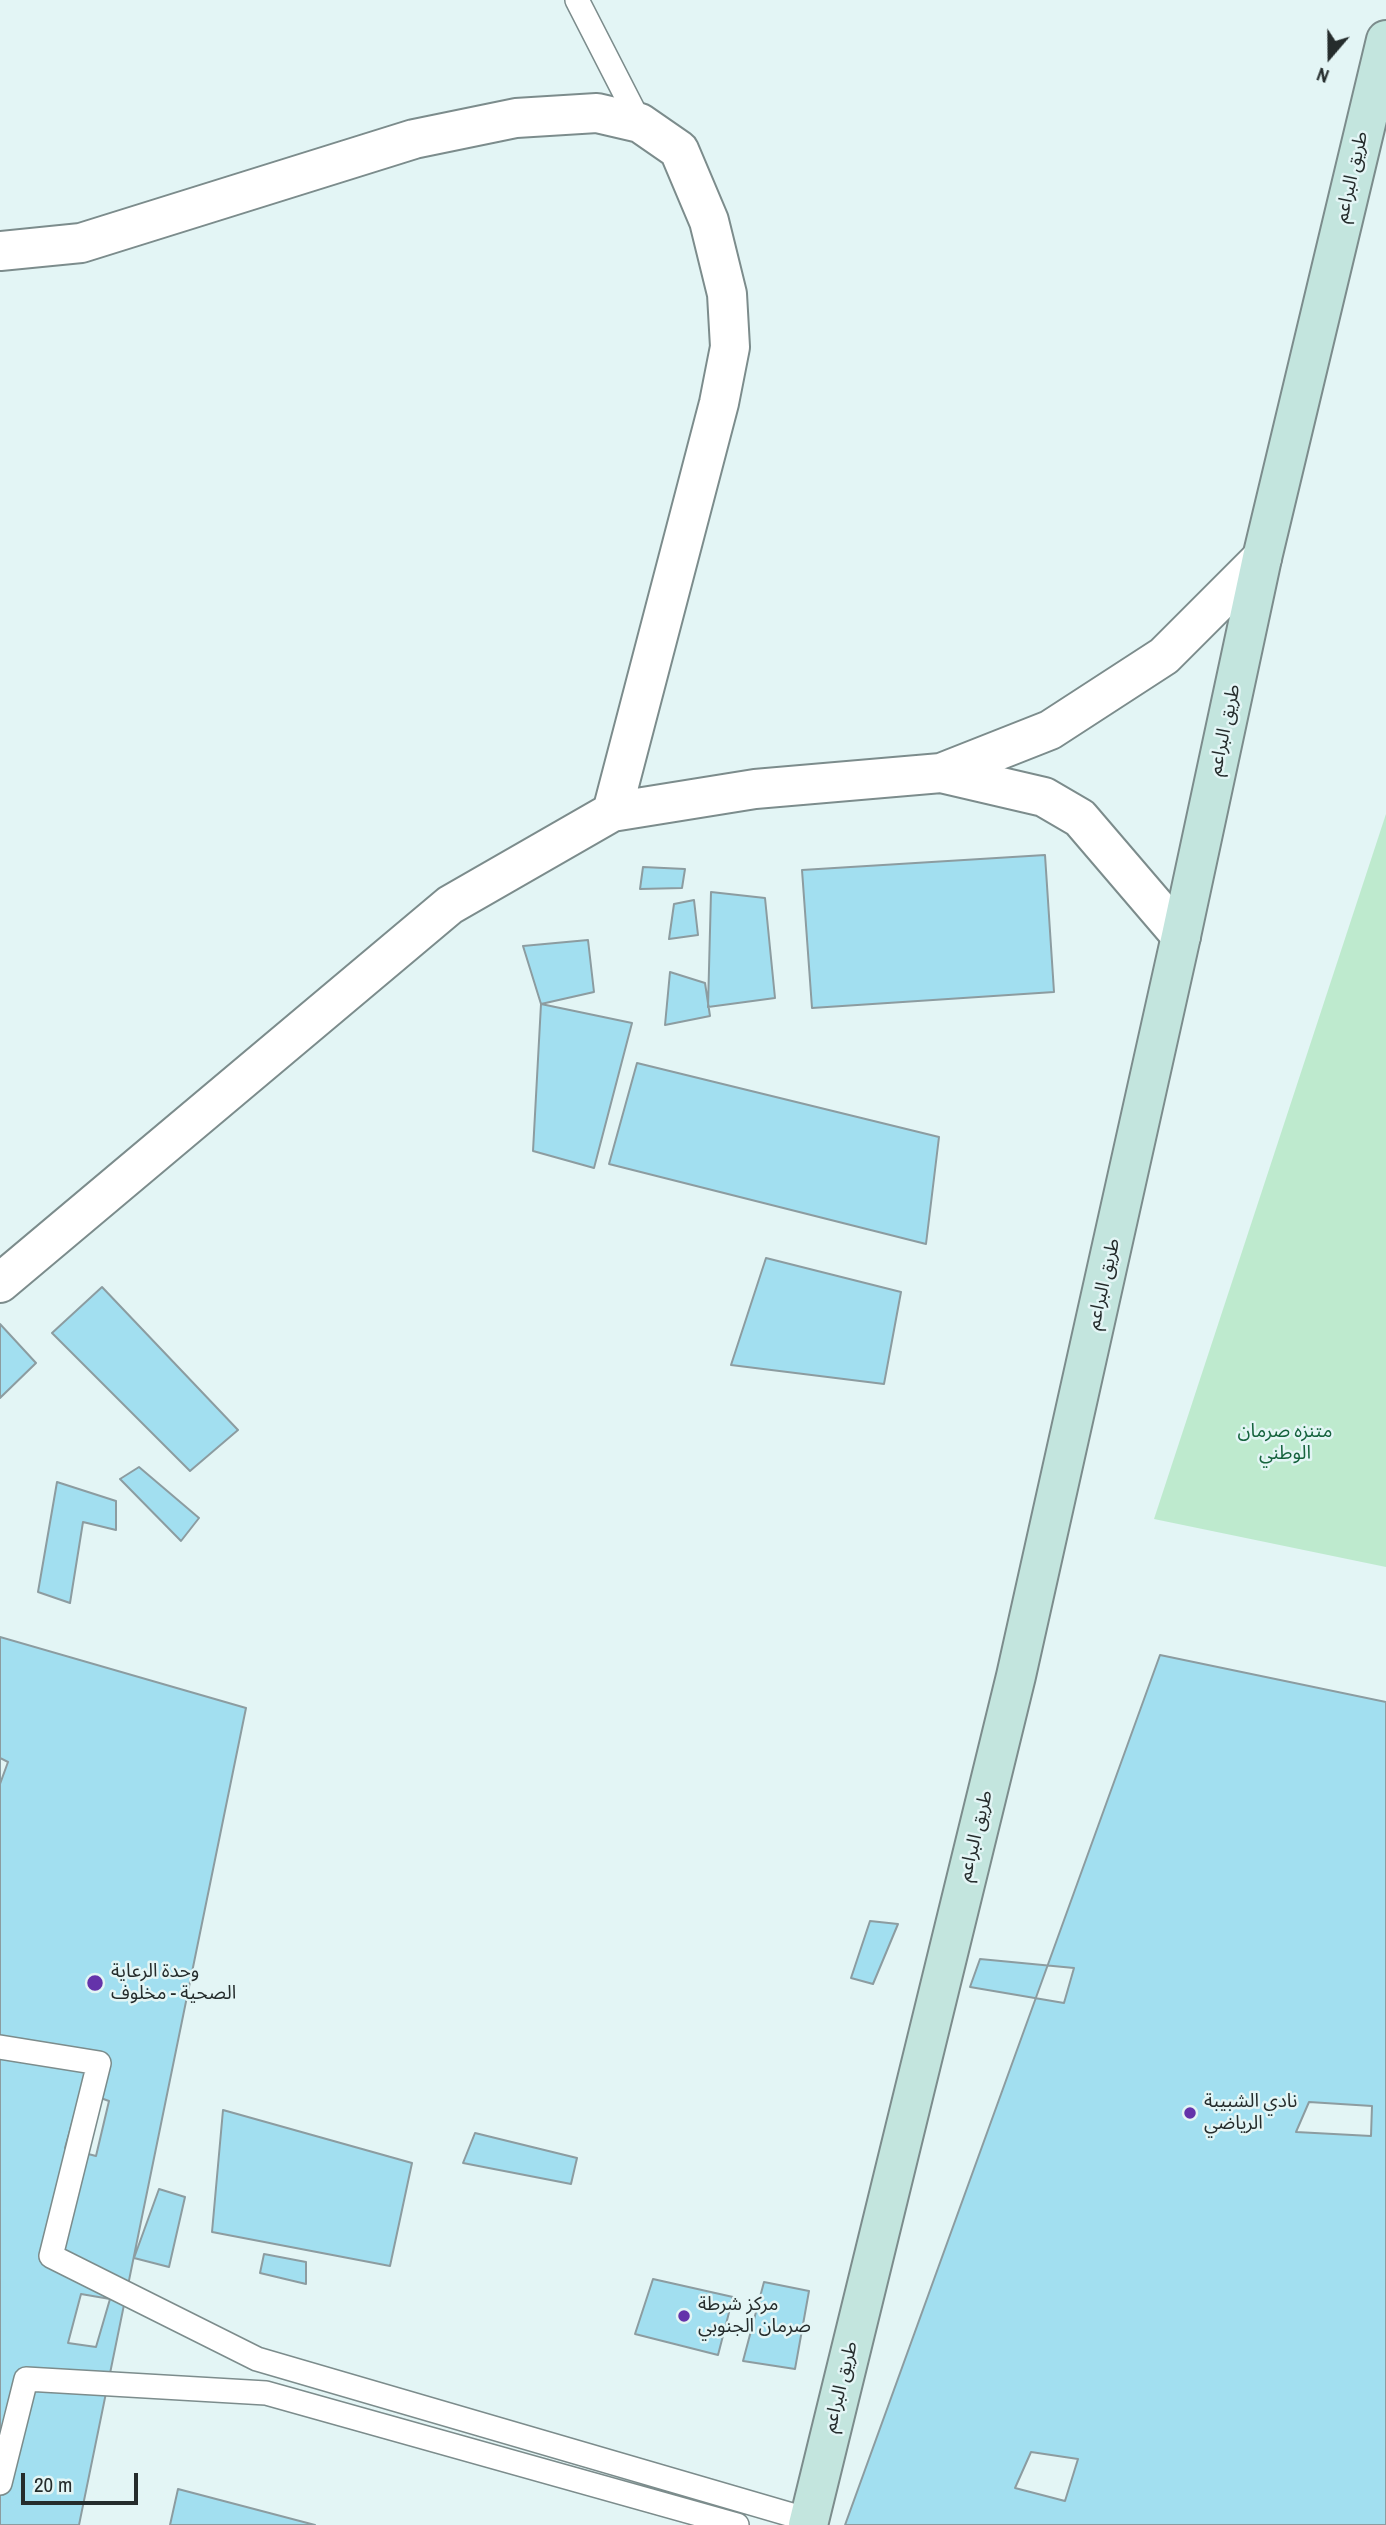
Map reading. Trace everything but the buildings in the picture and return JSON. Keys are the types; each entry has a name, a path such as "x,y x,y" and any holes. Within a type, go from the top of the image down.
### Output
{"street":[{"name":"طريق البراعم","path":"808,2522 1016,1676 1181,936 1262,558 1386,40"},
{"path":"0,251 81,243 414,139 516,118 597,113 640,122 678,150 709,221 727,294 730,348 719,403 612,812"},
{"path":"942,774 1050,730 1164,656 1262,558"},
{"path":"0,1283 450,905 612,812 755,789 942,774 1044,797 1080,818 1181,936"}],"lane":[{"path":"577,0 640,122"},
{"path":"0,2047 99,2063 51,2256 257,2359 808,2522"},
{"path":"0,2483 26,2379 266,2393 737,2525"}],"green space":[{"name":"متنزه صرمان الوطني","path":"1386,814 1386,1567 1154,1519"}],"place":[{"name":"وحدة الرعاية الصحية - مخلوف","path":"95,1983"},
{"name":"نادي الشبيبة الرياضي","path":"1190,2113"},
{"name":"مركز شرطة صرمان الجنوبي","path":"684,2316"}]}
